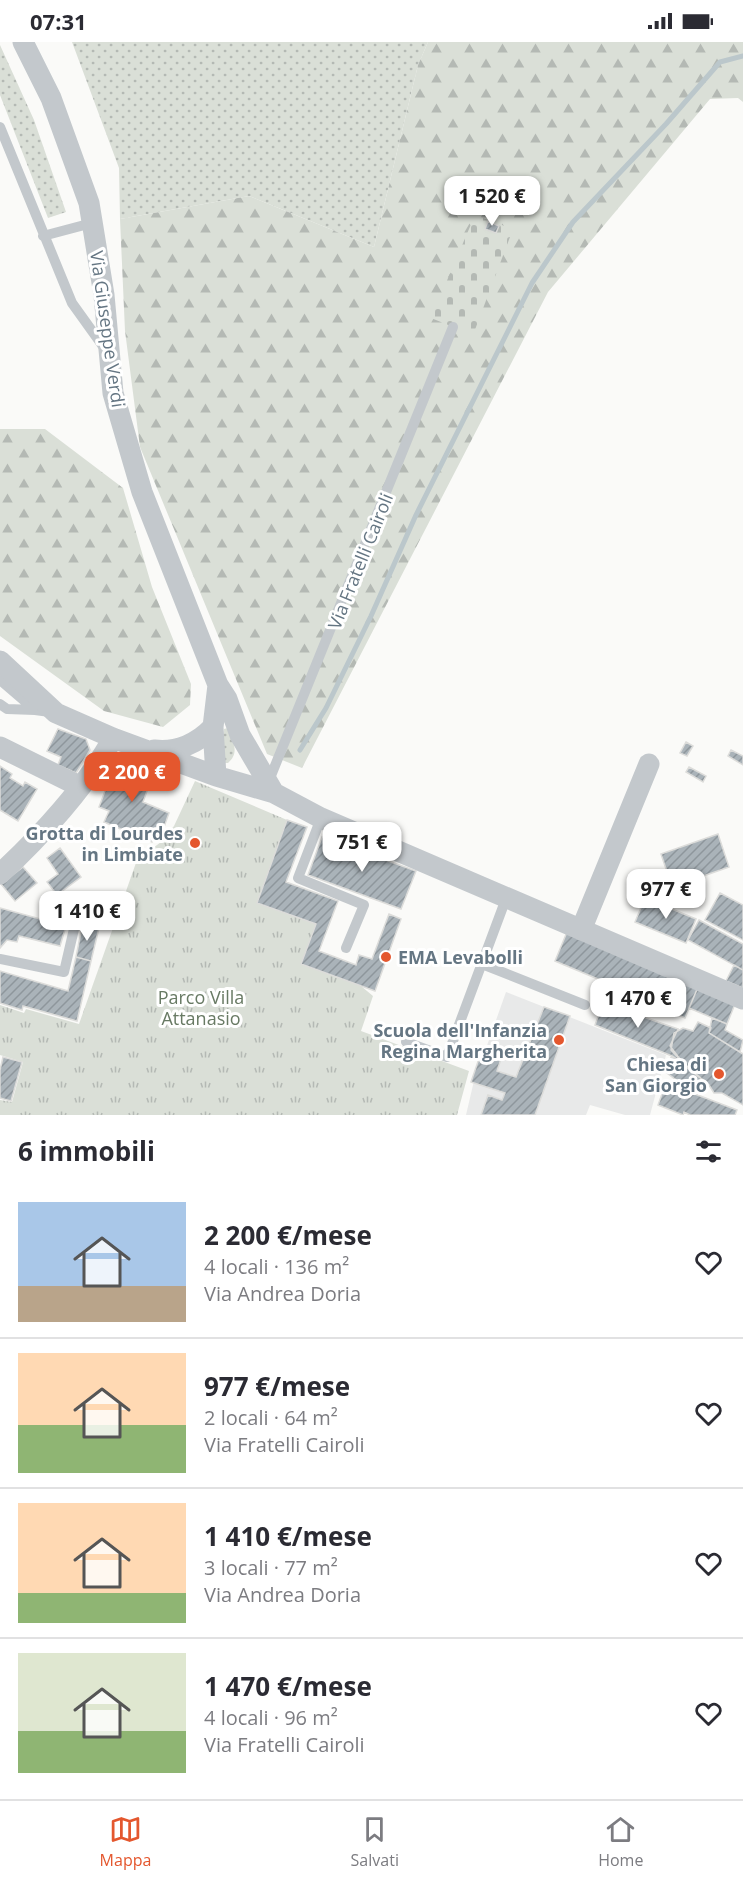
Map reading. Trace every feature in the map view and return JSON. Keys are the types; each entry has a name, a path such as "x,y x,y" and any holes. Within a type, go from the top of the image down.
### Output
{"street":[{"name":"Via Giuseppe Verdi","path":"23,42 51,98 89,203 104,295 113,393 142,492 240,735 242,747 238,764 226,776 216,776 213,727 218,685"},
{"path":"0,661 57,713 113,738 151,750 216,776 271,788 321,818 743,999"},
{"path":"151,750 162,751 183,747 202,739 213,727"},
{"name":"Via Giuseppe Verdi","path":"240,735 271,788"},
{"path":"0,874 24,852 79,786 113,738"},
{"path":"0,747 79,786"},
{"path":"581,930 650,764"}],"lane":[{"path":"0,128 72,303 110,357"},
{"path":"43,236 92,223"},
{"name":"Via Fratelli Cairoli","path":"271,788 453,327"},
{"path":"0,680 35,710"},
{"path":"0,704 7,709 57,713"},
{"path":"321,818 298,878 364,905 346,948"},
{"path":"406,1042 447,1057 507,896"},
{"path":"0,959 64,972 77,916"},
{"path":"482,964 585,1005"}],"shaded area":[{"name":"Scuola dell'Infanzia Regina Margherita","path":"506,992 666,1055 650,1115 625,1115 590,1105 586,1115 466,1115 473,1085"}],"green space":[{"path":"72,42 428,42 418,65 374,247 249,196 120,219 119,168"},
{"path":"428,42 743,42 743,102 738,98 710,99 548,292 302,768 267,754 140,447 125,331 120,219 249,196 374,247 418,65"},
{"path":"0,45 34,120 66,212 48,218 0,95"},
{"path":"475,215 513,229 473,335 431,318"},
{"path":"0,429 45,429 123,488 152,587 191,684 190,705 163,727 104,711 0,636"},
{"path":"228,728 235,751 228,763 223,763 224,729"},
{"name":"Parco Villa Attanasio","path":"195,781 287,820 257,903 316,924 301,964 361,986 373,996 361,1031 469,1071 457,1115 0,1115 0,1100 12,1102 23,1062 0,1055 0,1005 24,1013 26,1009 79,1024 137,860 161,842 174,826"}],"building":[{"path":"488,221 499,226 496,233 485,229"},
{"path":"58,729 86,739 90,750 76,773 58,765 61,757 47,751"},
{"path":"686,742 693,746 687,756 680,753"},
{"path":"731,750 743,756 743,765 728,756"},
{"path":"117,759 154,772 143,802 169,813 159,841 153,839 152,842 104,822 109,811 99,807"},
{"path":"0,766 12,774 10,778 23,786 25,782 37,789 18,821 0,810"},
{"path":"689,767 706,776 703,782 686,772"},
{"path":"287,820 307,827 286,882 338,901 319,951 356,965 359,955 372,959 389,914 401,919 375,991 301,964 316,924 257,903"},
{"path":"718,834 729,867 672,887 661,854"},
{"path":"322,837 416,871 401,909 308,875"},
{"path":"60,848 81,877 57,895 47,882 58,874 47,858"},
{"path":"23,867 37,883 15,901 1,884"},
{"path":"91,893 107,898 99,928 83,922"},
{"path":"720,893 743,905 743,940 705,920"},
{"path":"645,898 696,919 686,943 635,922"},
{"path":"0,908 66,926 60,946 19,936 17,942 7,940 0,948"},
{"path":"699,920 743,944 743,970 688,940"},
{"path":"83,922 99,928 91,961 76,957"},
{"path":"567,932 686,983 674,1011 555,961"},
{"path":"76,957 91,961 77,1021 23,1006 22,1010 0,1003 0,971 68,991"},
{"path":"734,965 743,970 743,988 726,981"},
{"path":"686,983 698,987 685,1018 673,1013"},
{"path":"698,987 735,1004 727,1024 689,1008"},
{"path":"603,1003 678,1029 670,1046 683,1063 672,1056 595,1025"},
{"path":"544,1007 570,1016 535,1115 481,1115 488,1095 502,1100 505,1093 471,1082 483,1047 503,1053 497,1071 516,1077"},
{"path":"712,1018 727,1024 725,1030 743,1040 740,1052 709,1033"},
{"name":"Chiesa di San Giorgio","path":"698,1022 711,1028 709,1033 743,1054 743,1105 722,1093 714,1093 709,1085 671,1050 674,1033 683,1028 693,1031"},
{"path":"672,1056 709,1085 705,1092 679,1082 663,1070"},
{"path":"3,1057 22,1062 11,1101 0,1098 0,1070"},
{"path":"666,1083 737,1110 735,1115 690,1115 684,1112 683,1115 658,1105"}],"waterway":[{"path":"300,750 326,708 371,616 416,515 532,283 573,222 666,124 720,62 743,56"}],"place":[{"name":"Grotta di Lourdes in Limbiate","path":"195,843"},
{"name":"EMA Levabolli","path":"386,957"},
{"name":"Scuola dell'Infanzia Regina Margherita","path":"559,1040"},
{"name":"Chiesa di San Giorgio","path":"719,1074"}]}
